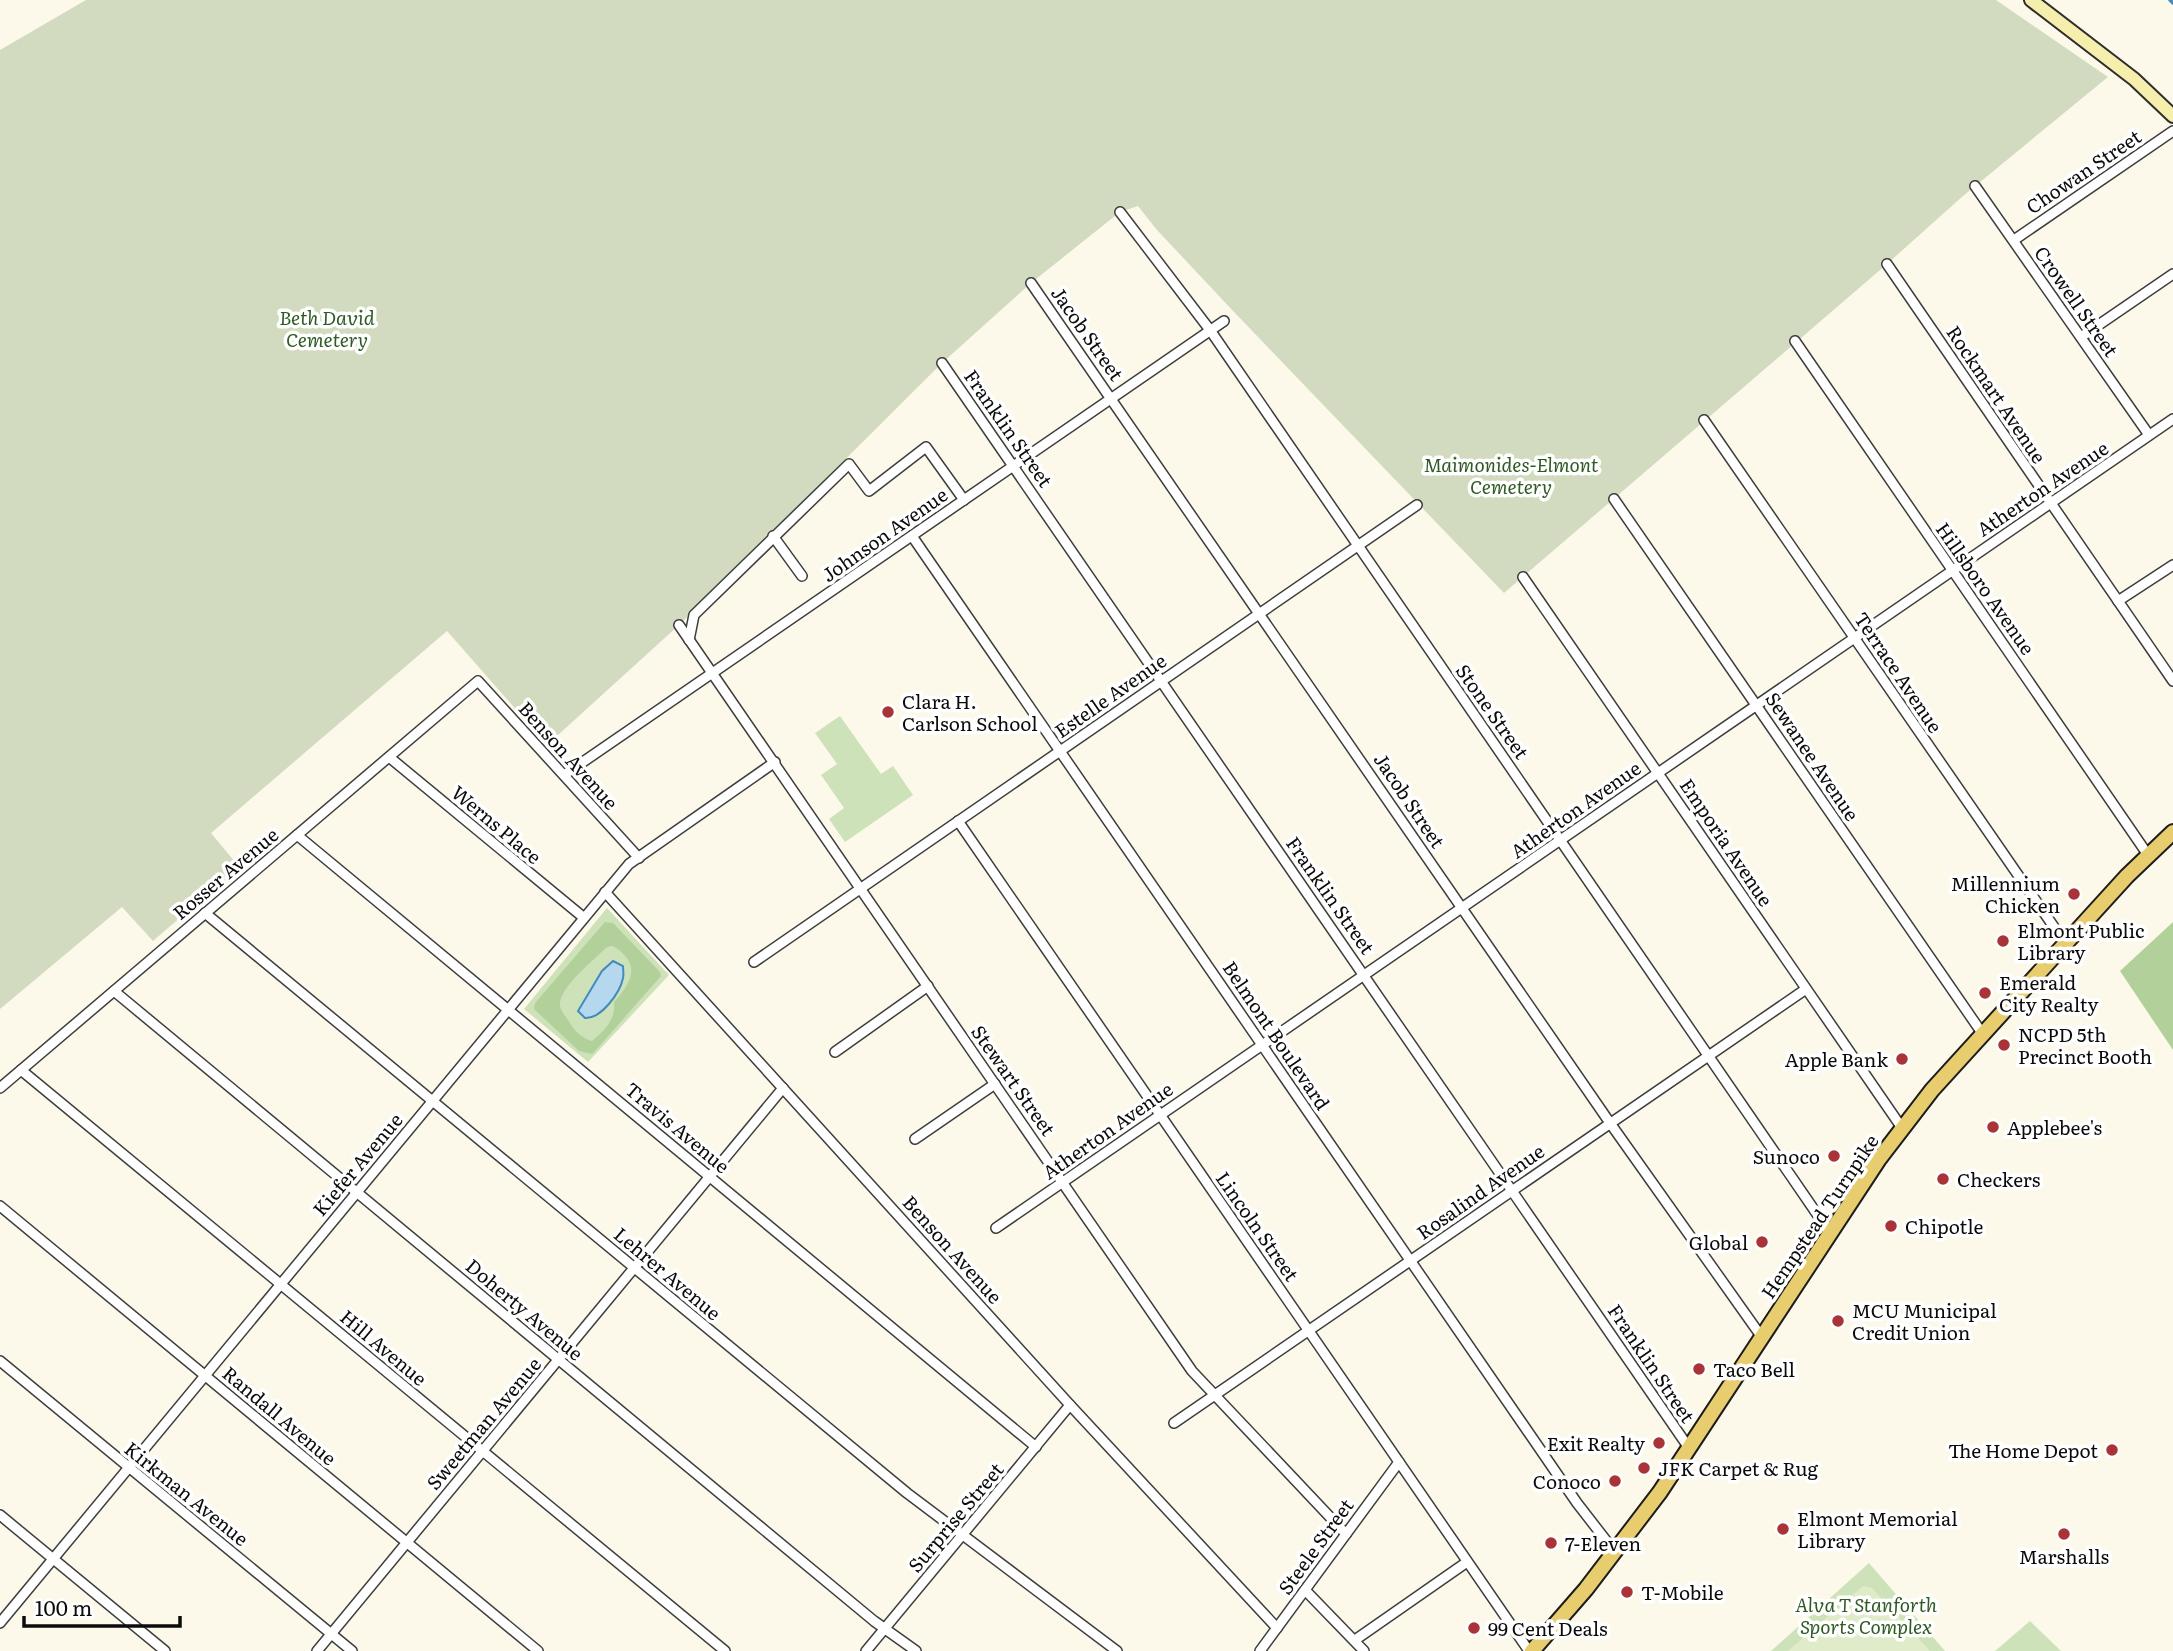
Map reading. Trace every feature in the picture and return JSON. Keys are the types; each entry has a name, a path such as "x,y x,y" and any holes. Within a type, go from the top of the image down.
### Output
{"main road":[{"path":"2031,0 2134,79 2173,116"},
{"name":"Hempstead Turnpike","path":"1530,1651 1615,1552 1689,1448 1761,1336 1902,1128 1982,1033 2148,855 2173,832"}],"street":[{"name":"Chowan Street","path":"2014,240 2173,131"},
{"name":"Crowell Street","path":"1975,186 2149,435"},
{"name":"Stone Street","path":"1120,212 1210,330 1830,1233"},
{"name":"Rockmart Avenue","path":"1887,264 2173,681"},
{"path":"2081,337 2173,274"},
{"name":"Jacob Street","path":"1031,283 1761,1336"},
{"name":"Johnson Avenue","path":"564,775 1224,321"},
{"name":"Hillsboro Avenue","path":"1796,341 2148,855"},
{"name":"Franklin Street","path":"942,363 1689,1448"},
{"name":"Atherton Avenue","path":"996,1228 2173,419"},
{"name":"Terrace Avenue","path":"1704,420 2065,943"},
{"path":"690,640 694,615 849,464 870,491 926,447 964,500"},
{"name":"Sewanee Avenue","path":"1614,499 1982,1033"},
{"name":"Estelle Avenue","path":"754,962 1417,505"},
{"path":"773,536 802,576"},
{"name":"Belmont Boulevard","path":"912,536 1577,1503 1615,1552"},
{"path":"2118,601 2173,565"},
{"name":"Emporia Avenue","path":"1523,577 1902,1128"},
{"name":"Stewart Street","path":"679,625 1192,1371 1346,1534"},
{"name":"Benson Avenue","path":"473,685 478,681 639,858"},
{"name":"Rosser Avenue","path":"0,1088 473,685"},
{"name":"Werns Place","path":"389,757 583,917"},
{"name":"Kiefer Avenue","path":"0,1623 629,864 775,762"},
{"name":"Lincoln Street","path":"958,821 1530,1651"},
{"name":"Travis Avenue","path":"298,835 1036,1447"},
{"name":"Benson Avenue","path":"605,892 1070,1405 1277,1628"},
{"name":"Lehrer Avenue","path":"205,913 961,1536 1116,1651"},
{"path":"835,1052 928,986"},
{"name":"Rosalind Avenue","path":"1174,1423 1807,989"},
{"name":"Doherty Avenue","path":"114,991 916,1651"},
{"name":"Hill Avenue","path":"22,1070 725,1651"},
{"path":"915,1139 995,1084"},
{"name":"Sweetman Avenue","path":"317,1651 783,1087"},
{"name":"Randall Avenue","path":"0,1206 538,1651"},
{"name":"Kirkman Avenue","path":"0,1361 352,1651"},
{"name":"Surprise Street","path":"866,1651 1070,1405"},
{"name":"Steele Street","path":"1260,1651 1399,1462"},
{"path":"0,1515 165,1651"},
{"path":"1355,1640 1467,1562"},
{"path":"1305,1590 1364,1651"},
{"path":"706,1651 713,1642"}],"green space":[{"name":"Beth David Cemetery","path":"86,0 1996,0 2108,77 1963,196 1504,593 1235,313 1138,206 1120,212 1031,283 942,363 679,625 547,745 447,631 211,833 240,868 205,897 200,889 183,901 189,910 153,941 122,907 0,1009 0,50"},
{"path":"840,716 881,774 893,766 913,795 845,842 829,819 844,808 821,775 837,764 815,733"},
{"path":"607,908 669,975 588,1062 524,1009"},
{"path":"605,922 613,923 661,976 592,1054 579,1051 534,1009 535,1003","holes":["613,946 622,952 631,966 629,980 614,1002 609,1024 592,1041 588,1040 575,1030 564,1015 560,1006 561,999 586,966 607,947"]},
{"path":"2173,922 2173,1050 2120,971"},
{"name":"Alva T Stanforth Sports Complex","path":"1869,1563 1945,1651 1771,1651"},
{"name":"Alva T Stanforth Sports Complex","path":"1863,1586 1872,1588 1930,1651 1788,1651"},
{"path":"2030,1621 2061,1651 1995,1651"}],"water":[{"path":"613,961 623,966 623,978 618,991 603,1010 585,1018 578,1011 602,971"}],"waterway":[{"path":"2170,0 2173,3"}],"place":[{"name":"Clara H. Carlson School","path":"888,712"},
{"name":"Millennium Chicken","path":"2074,894"},
{"name":"Elmont Public Library","path":"2003,941"},
{"name":"Emerald City Realty","path":"1985,993"},
{"name":"NCPD 5th Precinct Booth","path":"2004,1045"},
{"name":"Apple Bank","path":"1902,1059"},
{"name":"Applebee's","path":"1993,1127"},
{"name":"Sunoco","path":"1834,1156"},
{"name":"Checkers","path":"1943,1179"},
{"name":"Chipotle","path":"1891,1226"},
{"name":"Global","path":"1762,1242"},
{"name":"MCU Municipal Credit Union","path":"1838,1321"},
{"name":"Taco Bell","path":"1699,1369"},
{"name":"Exit Realty","path":"1659,1443"},
{"name":"The Home Depot","path":"2112,1450"},
{"name":"JFK Carpet & Rug","path":"1644,1468"},
{"name":"Conoco","path":"1615,1481"},
{"name":"Elmont Memorial Library","path":"1783,1529"},
{"name":"Marshalls","path":"2064,1534"},
{"name":"7-Eleven","path":"1551,1543"},
{"name":"T-Mobile","path":"1627,1592"},
{"name":"99 Cent Deals","path":"1474,1628"}],"park label":[{"name":"Maimonides-Elmont Cemetery","path":"1511,475"}]}
